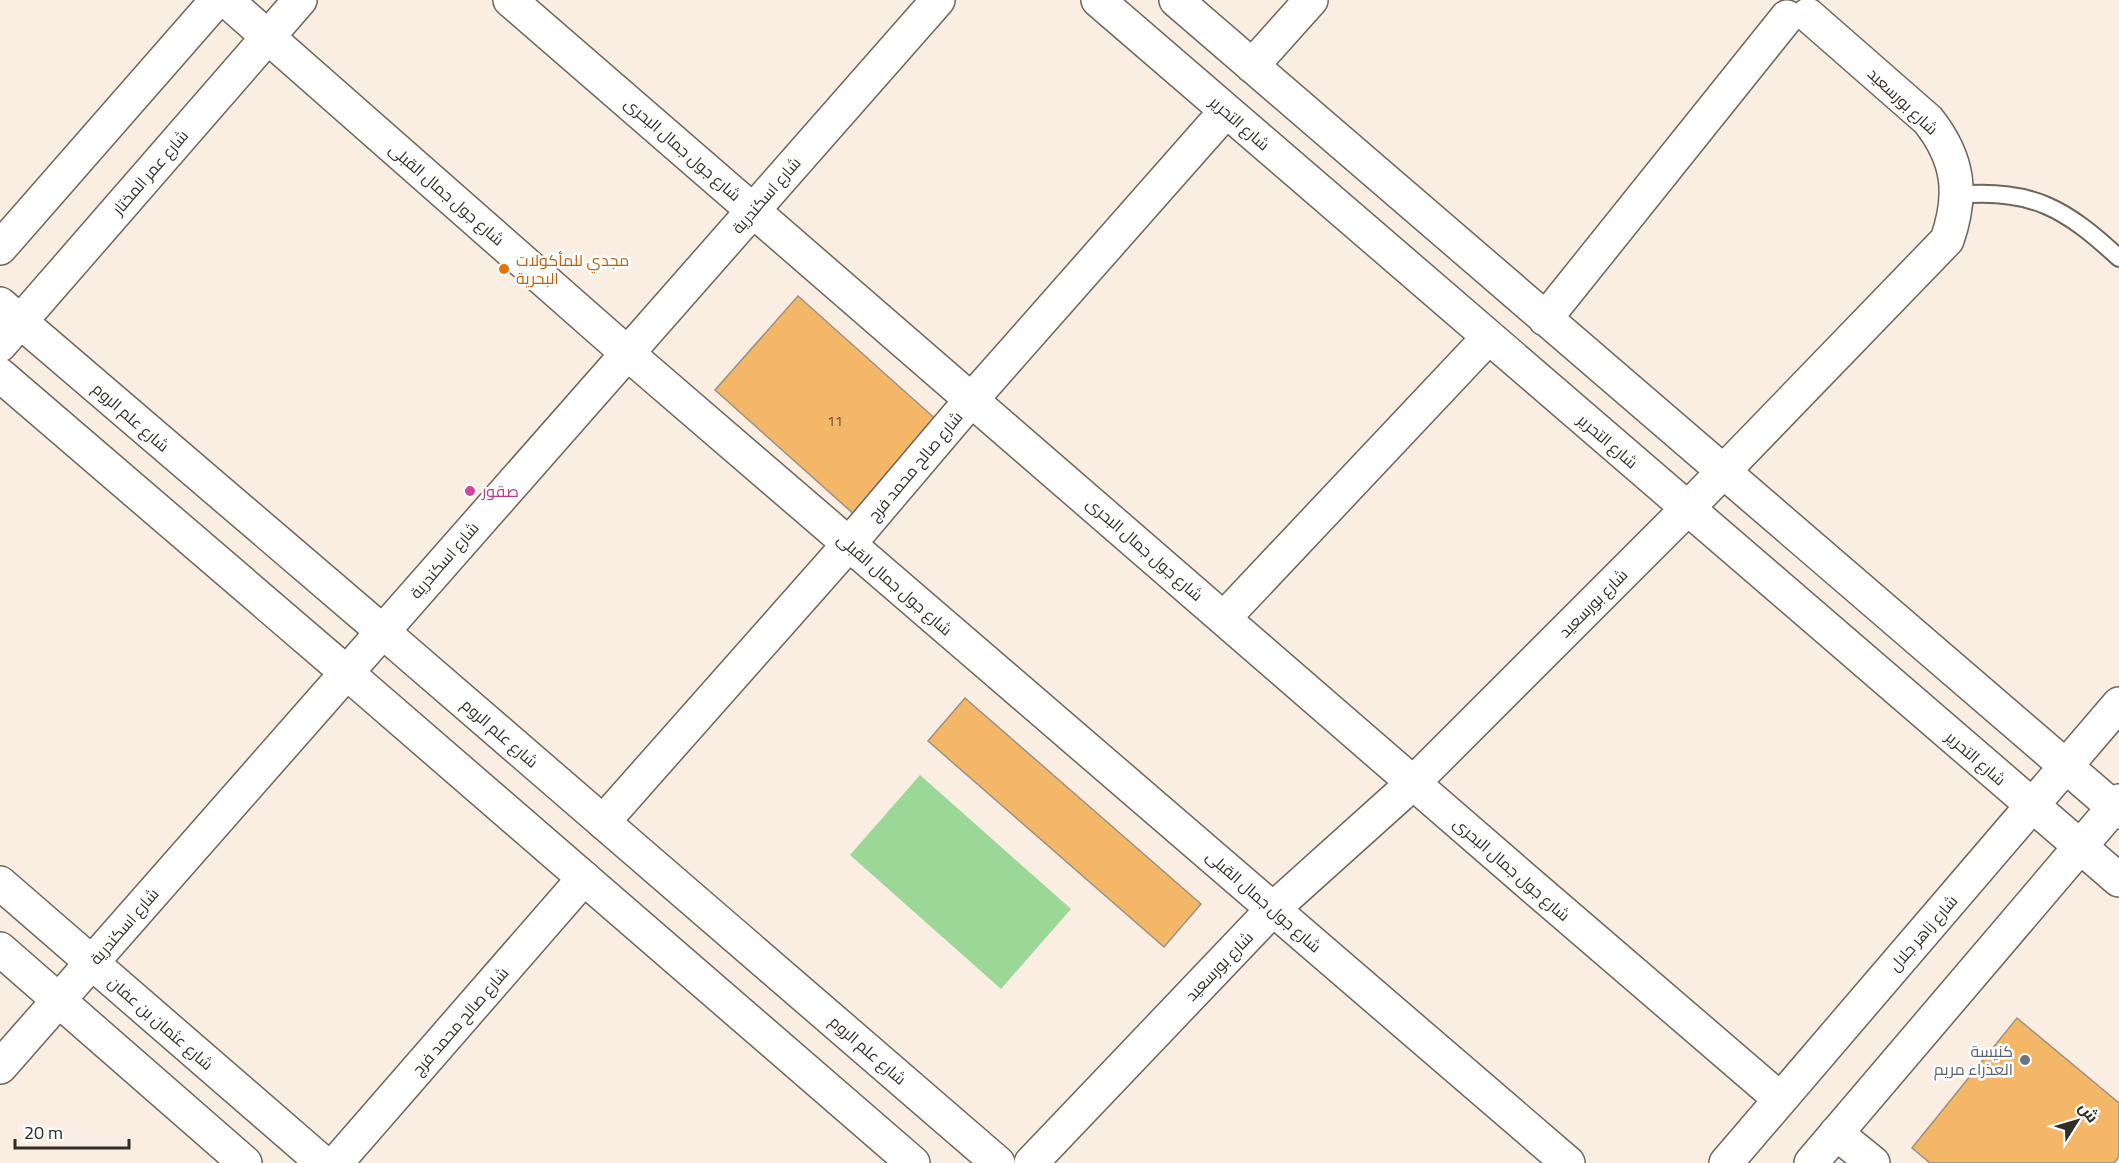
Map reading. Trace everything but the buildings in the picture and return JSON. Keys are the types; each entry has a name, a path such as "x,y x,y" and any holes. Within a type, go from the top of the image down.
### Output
{"street":[{"path":"0,248 216,0"},
{"name":"شارع جول جمال القبلى","path":"226,0 627,353 1568,1163"},
{"name":"شارع عمر المختار","path":"7,324 300,0"},
{"name":"شارع جول جمال البحرى","path":"510,0 1224,618 1412,784 1780,1099"},
{"name":"شارع اسكندرية","path":"0,1067 938,0"},
{"name":"شارع التحرير","path":"1098,0 2119,880"},
{"path":"1176,0 2066,766 2117,807 2080,847 1811,1163"},
{"path":"1252,66 1311,0"},
{"path":"1545,319 1795,8"},
{"name":"شارع بورسعيد","path":"1031,1163 1274,909 1412,784 1687,509 1947,240 1954,218 1957,195 1955,172 1940,135 1928,120 1795,8"},
{"name":"شارع صالح محمد فرج","path":"603,822 849,544 972,399 1226,111"},
{"name":"شارع علم الروم","path":"7,324 382,631 998,1163"},
{"path":"1224,618 1488,338"},
{"path":"0,375 913,1163"},
{"name":"شارع زاهر جلال","path":"1726,1163 2119,704"},
{"name":"شارع صالح محمد فرج","path":"336,1163 584,878"},
{"name":"شارع عثمان بن عفان","path":"0,883 323,1163"},
{"path":"0,949 245,1163"},
{"path":"1836,1133 1873,1163"}],"lane":[{"path":"1957,195 1982,192 2031,199 2074,219 2119,258"}],"green space":[{"path":"920,775 1071,909 1001,989 850,855"}],"place":[{"name":"مجدي للمأكولات البحرية","path":"504,269"},
{"name":"صقور","path":"470,491"},
{"name":"كنيسة العذراء مريم","path":"2025,1060"}]}
